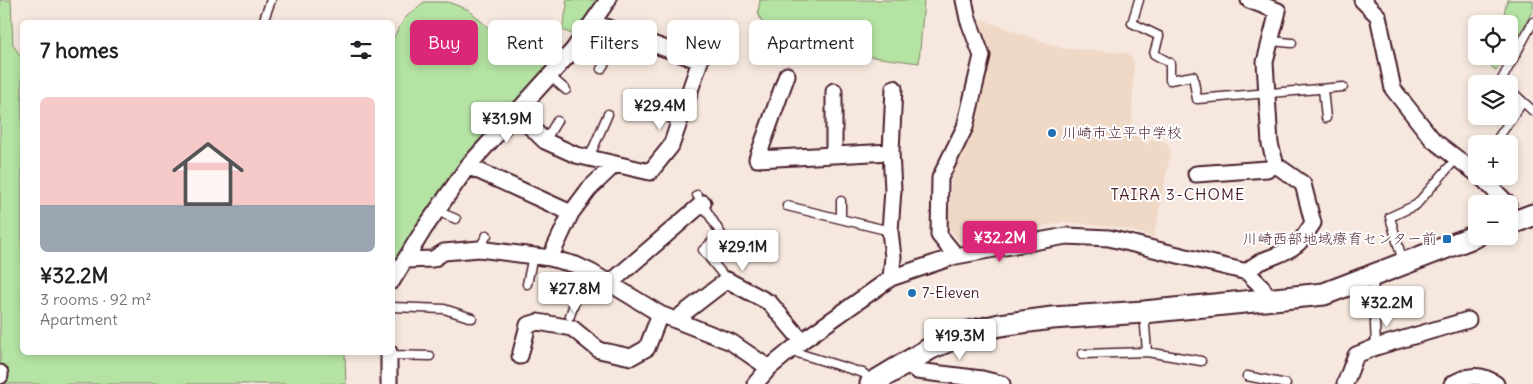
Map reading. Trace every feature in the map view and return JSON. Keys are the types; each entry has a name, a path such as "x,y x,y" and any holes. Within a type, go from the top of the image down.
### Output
{"street":[{"path":"595,20 608,0"},
{"path":"956,256 939,235 940,178 964,127 982,56 968,19 964,0"},
{"path":"1247,272 1260,260 1278,255 1296,245 1314,223 1303,184 1276,165 1270,144 1265,62 1278,11 1249,0"},
{"path":"1362,0 1378,16 1393,89 1433,140 1468,167"},
{"path":"515,112 546,141 589,158 628,165 650,172 671,146 700,61 657,46"},
{"path":"395,276 468,166 515,112 572,52"},
{"path":"787,74 757,159 891,152"},
{"path":"891,278 894,257 890,231 893,190 891,152 894,88"},
{"path":"834,91 834,155"},
{"path":"550,258 571,213 589,189 614,164"},
{"path":"1196,174 1266,169 1276,165"},
{"path":"468,166 571,213"},
{"path":"1489,185 1498,195"},
{"path":"609,284 700,199"},
{"path":"755,384 769,368 802,340 891,278 956,256 1066,236 1109,238 1247,272 1261,286 1269,300"},
{"path":"873,383 931,348 966,333 1000,325 1052,318 1144,312 1335,292 1372,275 1468,239"},
{"path":"404,260 433,259 444,252 483,242 532,256 550,258 576,265 660,314 731,342 769,368"},
{"path":"675,320 726,280 770,303 802,340"},
{"path":"520,356 528,325 538,322 572,328 599,350 631,357 647,348 660,314"},
{"path":"1345,384 1356,356 1376,347 1468,320"},
{"path":"389,355 389,384"},
{"path":"906,362 917,371 982,378 1002,384"},
{"path":"1452,384 1464,377 1474,375 1496,384"}],"lane":[{"path":"264,20 271,0"},
{"path":"1139,0 1132,22 1159,36 1154,54 1170,63 1170,80 1193,76 1197,99 1267,95 1343,87"},
{"path":"1503,75 1533,22"},
{"path":"1270,41 1292,43"},
{"path":"601,69 604,65"},
{"path":"550,76 566,90"},
{"path":"1323,89 1326,118"},
{"path":"1518,99 1533,111"},
{"path":"1500,135 1522,103"},
{"path":"643,106 679,122"},
{"path":"589,158 608,114"},
{"path":"546,141 558,122"},
{"path":"1403,264 1390,217 1416,205 1456,159"},
{"path":"700,199 722,234 703,250 726,280"},
{"path":"841,219 842,201"},
{"path":"787,206 890,231"},
{"path":"437,211 456,219"},
{"path":"527,284 532,256"},
{"path":"570,316 585,270"},
{"path":"1372,275 1376,347"},
{"path":"395,307 444,310 472,318"},
{"path":"1144,312 1147,352"},
{"path":"791,351 863,373 873,383"},
{"path":"1082,354 1147,352 1201,361"},
{"path":"395,354 430,356"},
{"path":"1247,376 1286,384"}],"shaded area":[{"name":"川崎市立平中学校","path":"980,19 1061,48 1128,53 1134,62 1132,122 1126,128 1148,145 1150,139 1166,142 1171,151 1154,237 1122,228 1064,222 967,242 957,239 948,226 952,173 976,123 991,56"}],"green space":[{"path":"0,0 11,0 13,45 20,55 20,355 345,355 346,384 0,384"},
{"path":"566,0 605,0 593,20 572,20 572,34 562,30 567,6"},
{"path":"760,0 924,0 919,63 872,57 872,20 761,20 758,13"},
{"path":"1507,0 1533,0 1533,10 1518,37 1518,15 1504,14"},
{"path":"424,2 448,2 469,10 488,27 488,65 554,65 395,269 395,35 405,18"},
{"path":"1490,65 1500,65 1496,71"}],"place":[{"name":"川崎市立平中学校","path":"1052,133"},
{"name":"川崎西部地域療育センター前","path":"1447,239"},
{"name":"7-Eleven","path":"912,293"}],"district":[{"name":"TAIRA 3-CHOME","path":"1178,194"}]}
